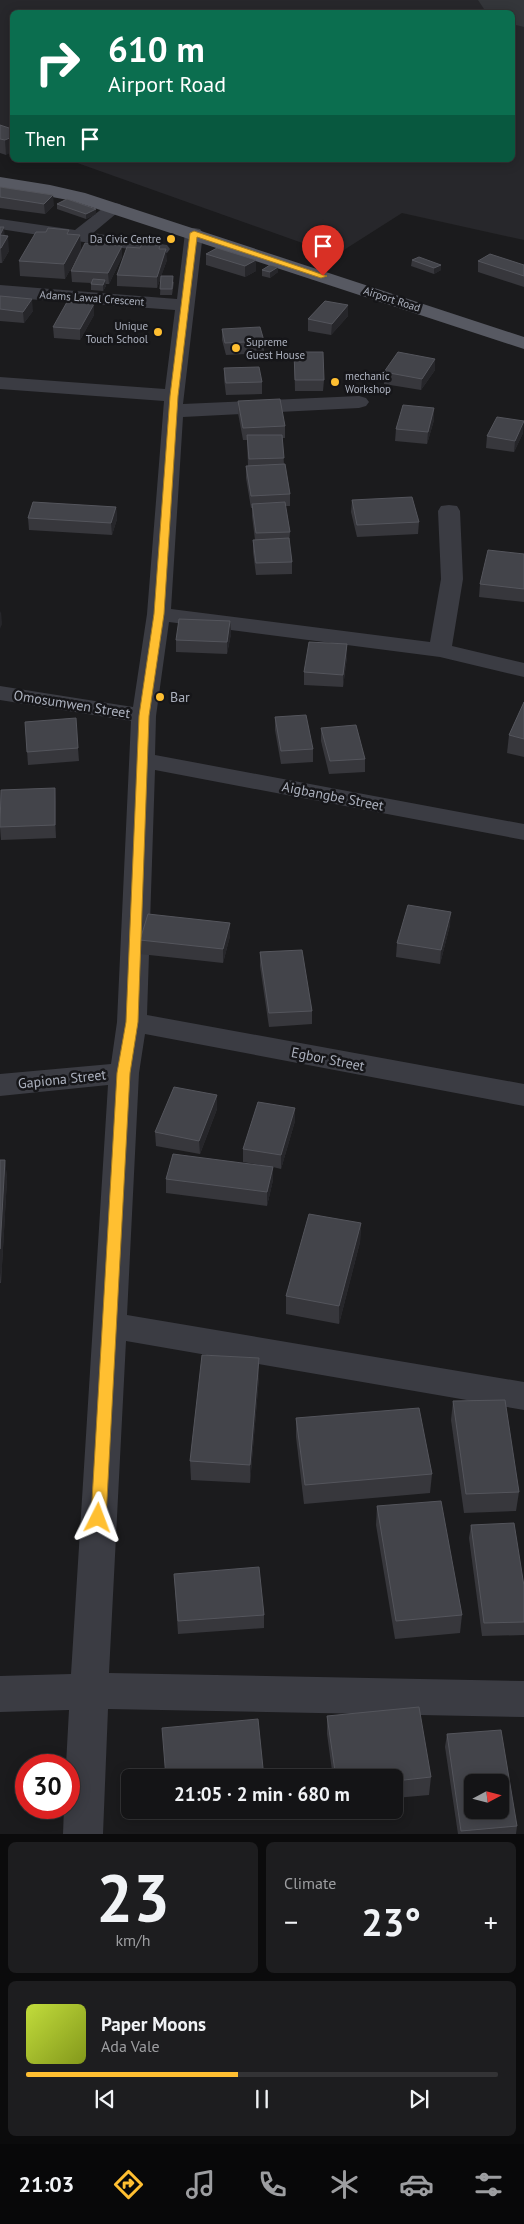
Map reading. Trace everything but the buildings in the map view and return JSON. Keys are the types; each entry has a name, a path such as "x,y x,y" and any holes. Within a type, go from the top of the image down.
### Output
{"main road":[{"name":"Airport Road","path":"0,171 37,176 100,191 479,321 524,343"},
{"name":"Airport Road","path":"0,182 50,190 479,321 524,329"}],"street":[{"path":"79,236 114,208"},
{"path":"0,224 161,249"},
{"path":"83,1834 89,1691 124,1073 132,1022 144,716 159,614 174,404 184,304 194,233"},
{"name":"Adams Lawal Crescent","path":"0,291 184,304"},
{"path":"0,383 174,404 359,402"},
{"path":"440,650 452,579 449,511"},
{"path":"159,614 440,650 524,670"},
{"name":"Omosumwen Street","path":"0,693 144,716"},
{"name":"Aigbangbe Street","path":"143,760 524,832"},
{"name":"Egbor Street","path":"132,1022 524,1095"},
{"name":"Gapiona Street","path":"0,1085 124,1073"},
{"path":"109,1326 524,1396"},
{"path":"0,1694 89,1691 524,1699"}],"shaded area":[{"path":"0,0 524,0 524,240 402,213 336,255 75,162 515,162 515,10 10,10 10,141 0,138"}],"place":[{"name":"Da Civic Centre","path":"171,239"},
{"name":"Unique Touch School","path":"158,332"},
{"name":"Supreme Guest House","path":"236,348"},
{"name":"mechanic Workshop","path":"335,382"},
{"name":"Bar","path":"160,697"}],"route":[{"path":"98,1518 124,1073 132,1022 144,716 159,614 174,396 194,233 323,276"}]}
